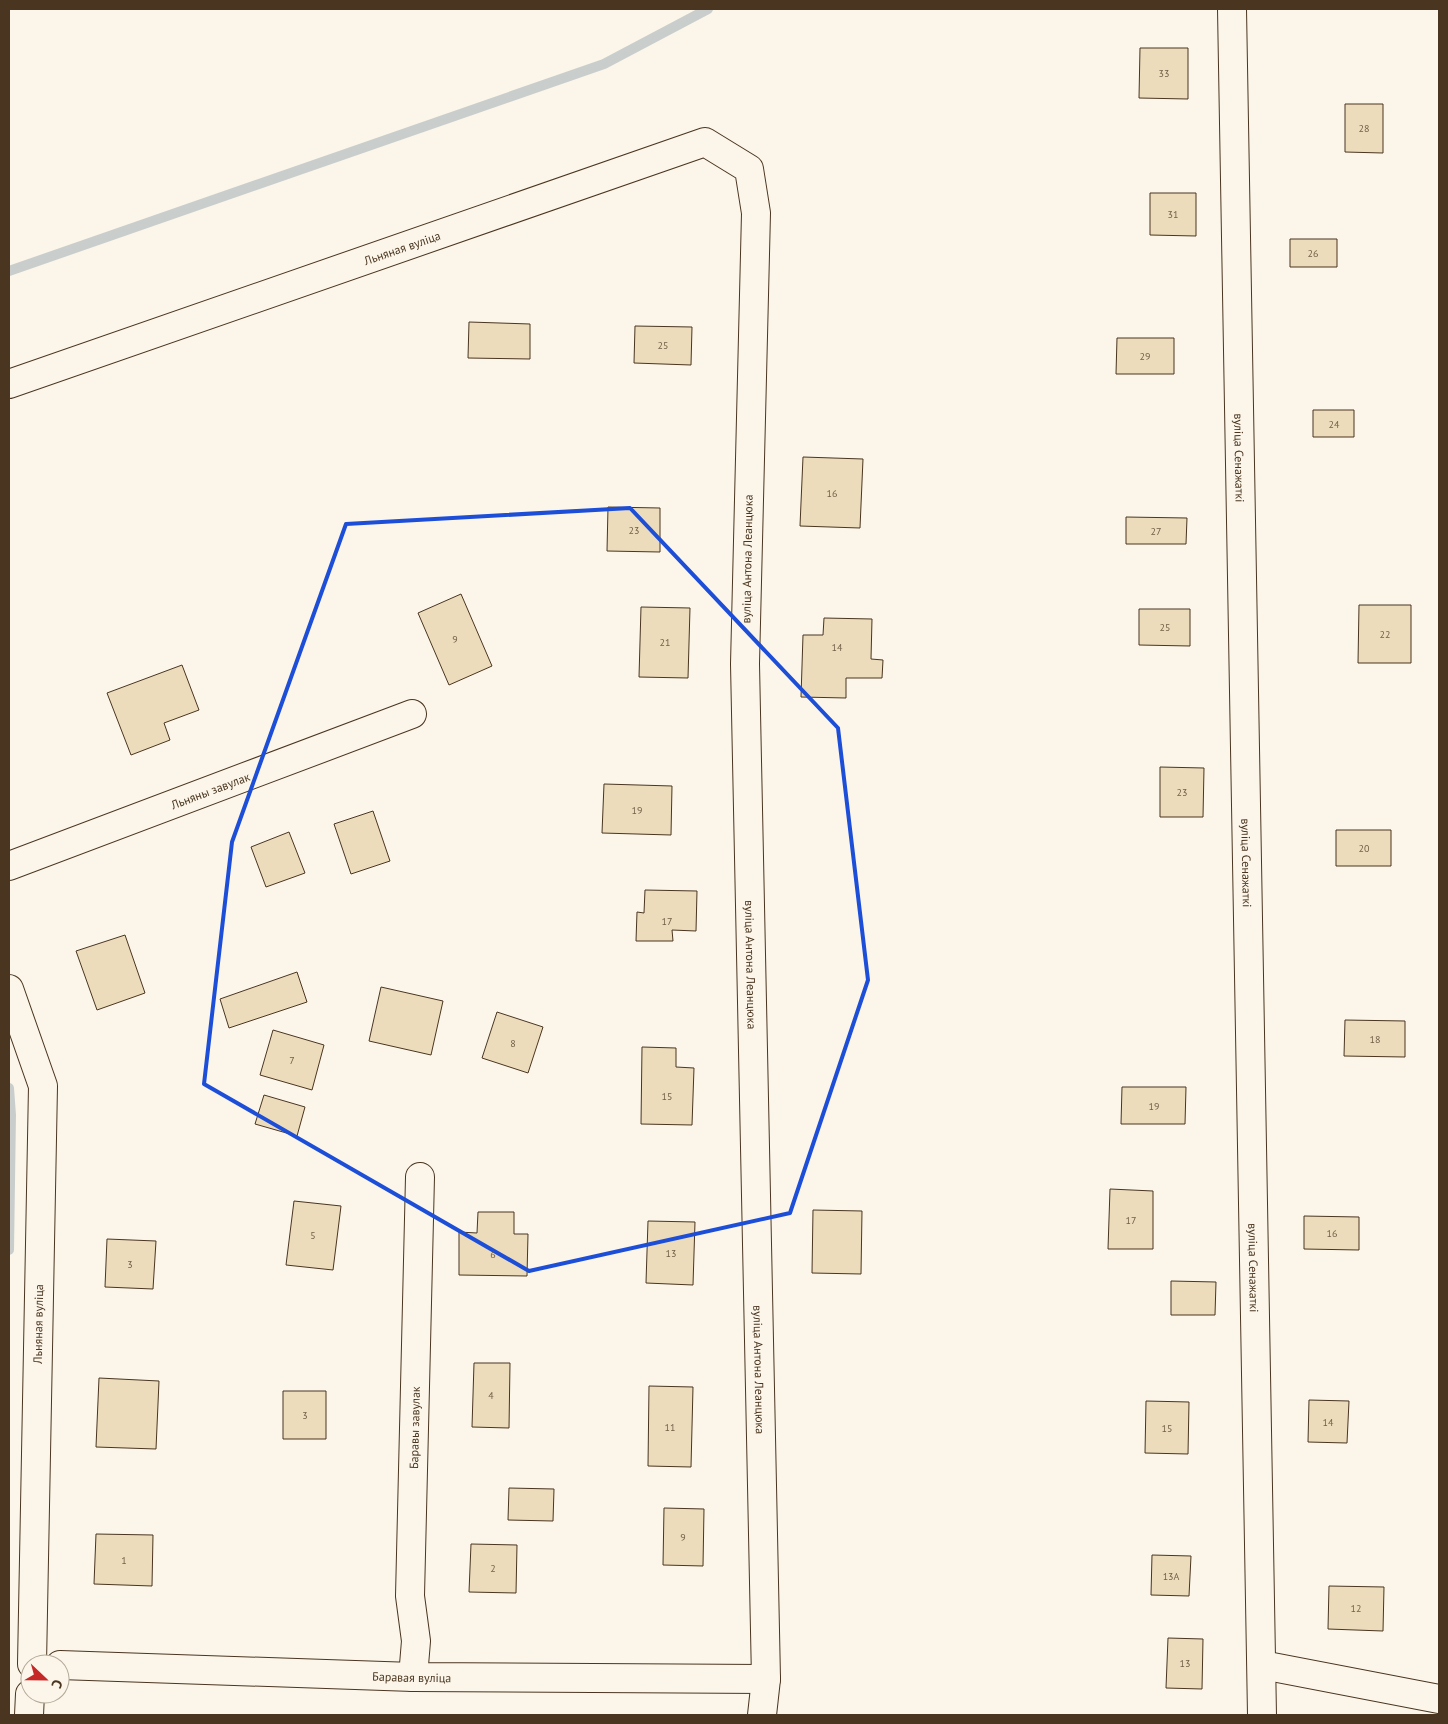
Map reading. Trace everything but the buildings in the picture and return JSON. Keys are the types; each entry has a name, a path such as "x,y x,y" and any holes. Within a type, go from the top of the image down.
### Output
{"street":[{"name":"вуліца Сенажаткі","path":"1232,9 1262,1715"},
{"name":"Льняная вуліца","path":"9,384 705,142 749,169 756,213"},
{"name":"вуліца Антона Леанцюка","path":"756,213 745,664 766,1680 762,1715"},
{"name":"Льняны завулак","path":"9,866 412,714"},
{"name":"Льняная вуліца","path":"9,989 43,1086 32,1654"},
{"name":"Баравы завулак","path":"413,1677 416,1641 411,1586 420,1177"},
{"path":"1262,1664 1439,1699"},
{"name":"Баравая вуліца","path":"70,1666 413,1677 766,1680"}],"highlighted area":[{"path":"630,508 838,728 868,980 790,1213 529,1271 204,1084 232,842 346,524"}],"waterway":[{"path":"9,271 604,64 708,9"},
{"path":"9,1088 11,1115 9,1250"}]}
